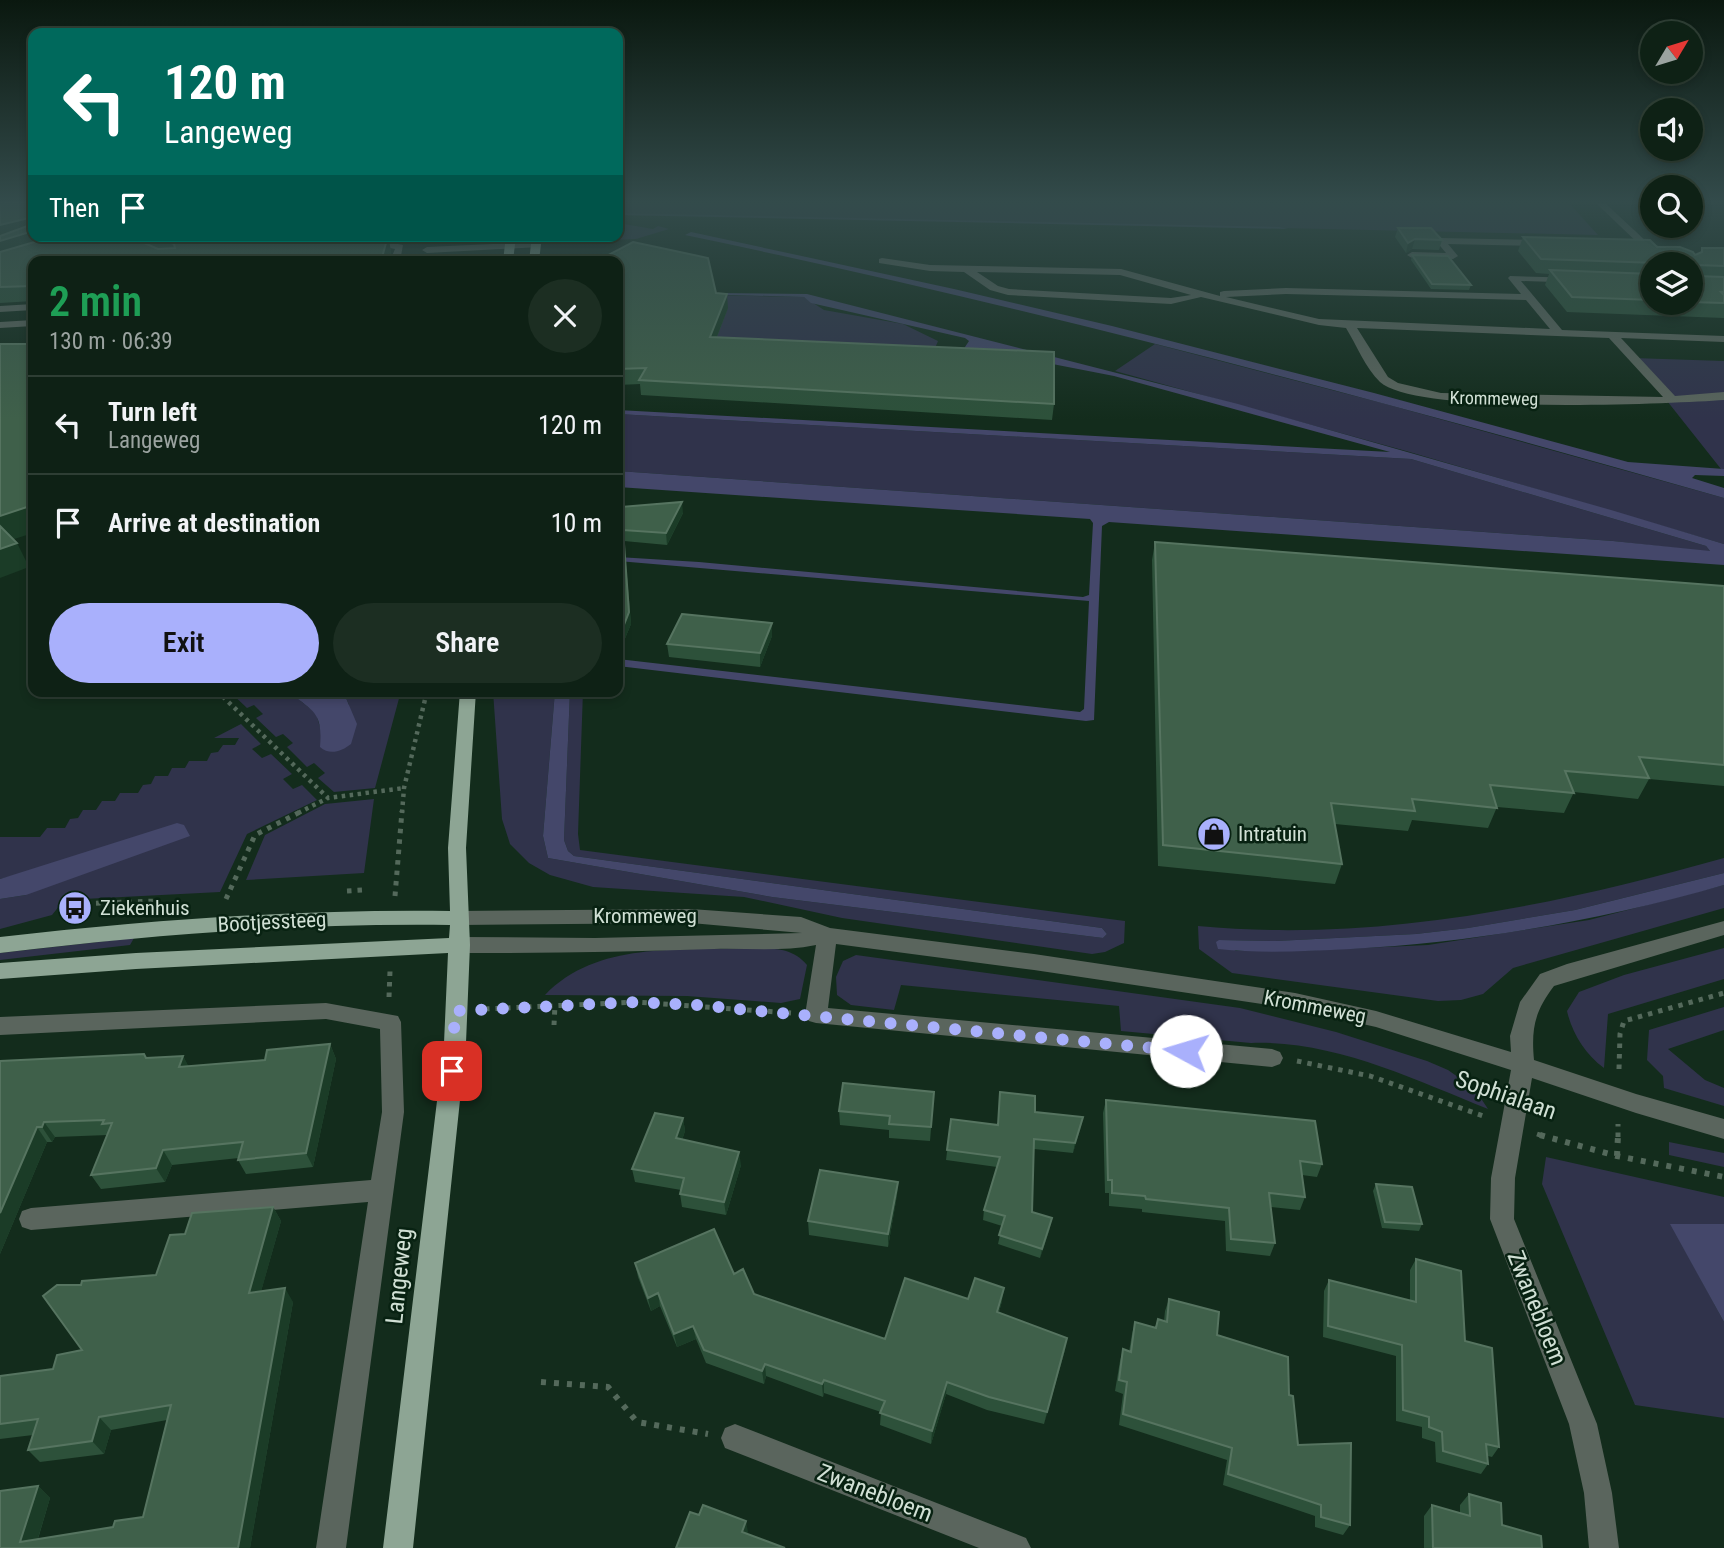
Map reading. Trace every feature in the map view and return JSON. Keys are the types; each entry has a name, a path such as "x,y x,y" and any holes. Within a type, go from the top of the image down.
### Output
{"main road":[{"name":"Langeweg","path":"398,1548 455,1043 460,945 457,848 468,697"},
{"name":"Bootjessteeg","path":"0,945 120,930 394,916 460,918"},
{"name":"Bootjessteeg","path":"0,971 136,961 460,945"}],"street":[{"path":"975,275 994,288 1008,292 1171,301 1286,291 1529,297"},
{"path":"1133,275 1208,296 1320,322 1349,326 1724,339"},
{"path":"1559,333 1513,278 1597,281"},
{"path":"0,309 28,307"},
{"path":"0,325 28,323"},
{"name":"Krommeweg","path":"1349,326 1384,379 1421,393 1441,397 1642,402 1724,396"},
{"path":"1612,335 1670,398"},
{"name":"Krommeweg","path":"460,918 691,916 801,924 827,935 997,956 1277,998 1374,1018 1523,1066"},
{"path":"1523,1066 1521,1036 1530,1002 1547,980 1724,928"},
{"path":"827,935 816,1015 1272,1058"},
{"name":"Krommeweg","path":"460,945 595,946 736,941 795,942 827,935"},
{"path":"0,1026 326,1011 390,1022"},
{"name":"Langeweg","path":"331,1548 393,1112 390,1022"},
{"name":"Sophialaan","path":"1523,1066 1619,1100 1724,1129"},
{"name":"Zwanebloem","path":"1523,1066 1503,1178 1502,1219 1583,1424 1598,1493 1604,1548"},
{"path":"31,1219 381,1190"},
{"name":"Zwanebloem","path":"735,1438 1016,1548"}],"path":[{"path":"223,697 318,792 328,798"},
{"path":"394,916 404,789 426,697"},
{"path":"214,899 228,899 255,835 328,798 404,789"},
{"path":"75,904 173,901"},
{"path":"390,1022 391,948"},
{"path":"1617,1156 1620,1034 1624,1021 1724,993"},
{"path":"455,1011 636,1002 816,1015"},
{"path":"554,1025 555,1005"},
{"name":"Sophialaan","path":"1272,1058 1334,1064 1366,1073 1513,1127 1617,1156 1724,1177"},
{"path":"541,1382 608,1387 637,1422 735,1438"}],"shaded area":[{"path":"869,275 891,275 1112,326 1628,462 1724,469 1724,476 1695,475 1692,478 1724,488 1724,498 1337,391"},
{"path":"623,292 807,294 1238,404 1611,510 1724,544 1724,565 1109,522 1102,526 1094,720 623,667 623,660 1080,712 1084,709 1089,601 623,561 623,557 1083,597 1089,595 1093,523 1090,519 623,487 623,471 1613,541 1710,551 1706,546 1411,459 623,414 623,410 1390,452 1114,376 1037,361 959,356 969,341 965,338 811,303 804,297"},
{"path":"708,295 804,297 824,310 903,324 938,341 933,353 687,346"},
{"path":"1155,344 1382,403 1724,498 1724,544 1406,451 1115,371"},
{"path":"1633,358 1724,361 1724,469 1721,469"},
{"path":"623,414 1411,459 1706,546 1711,552 1613,541 623,471"},
{"path":"235,697 296,697 316,713 321,731 349,705 346,697 399,697 375,788 334,792 318,778 325,773 314,763 307,767 287,747 293,743 283,734 276,737 256,718 263,714 254,705 247,708"},
{"path":"296,697 346,697 357,724 351,744 336,751 320,747 320,726 310,708"},
{"path":"493,697 555,697 543,836 548,858 772,897 1103,938 1107,934 1102,928 574,856 568,851 564,840 570,697 583,697 578,834 580,850 1125,921 1124,943 1105,952 1092,954 842,918 744,897 593,887 550,875 529,863 510,844 502,819"},
{"path":"555,697 570,697 564,840 568,851 574,856 1102,928 1107,934 1103,938 772,897 548,858 543,836"},
{"path":"241,724 261,744 252,749 262,758 271,754 292,774 283,779 293,789 302,785 317,800 247,834 220,892 64,900 52,915 0,929 0,899 26,895 39,869 0,879 0,837 40,837 47,828 65,828 70,819 78,818 83,810 96,810 102,801 115,801 120,793 138,793 143,785 151,784 155,776 168,776 172,768 185,768 189,761 207,761 211,753 218,752 223,745 235,745 239,738 214,738"},
{"path":"374,799 364,873 246,880 265,835 325,804"},
{"path":"177,823 184,825 190,836 26,895 0,899 0,879"},
{"path":"1724,858 1724,873 1575,910 1468,928 1416,934 1276,941 1219,940 1236,951 1428,945 1589,920 1724,885 1724,908 1513,968 1483,994 1461,1000 1438,1001 1232,973 1199,949 1198,926 1265,930 1398,925 1529,905"},
{"path":"1724,873 1724,885 1678,898 1586,919 1493,935 1398,946 1301,951 1218,949 1216,942 1416,934 1468,928 1575,910"},
{"path":"134,938 130,945 0,960 0,953"},
{"path":"1724,948 1724,979 1608,1014 1604,1068 1580,1042 1567,1011 1579,992 1624,975"},
{"path":"667,950 780,950 801,959 807,965 800,999 781,1003 687,996 545,995 566,978 589,965 614,957"},
{"path":"856,955 1240,1008 1336,1032 1427,1061 1448,1070 1465,1082 1478,1094 1488,1109 1402,1074 1312,1048 1121,1031 1119,1006 901,985 894,1010 851,1005 837,995 836,977 843,961"},
{"path":"1724,1007 1724,1030 1668,1049 1705,1080 1724,1088 1724,1106 1664,1088 1663,1076 1647,1060 1649,1030"},
{"path":"1669,1142 1724,1153 1724,1167 1669,1155"},
{"path":"1546,1157 1724,1197 1724,1224 1671,1224 1724,1322 1724,1418 1635,1405 1542,1184"},
{"path":"1670,1224 1724,1224 1724,1322"}],"building":[{"path":"0,275 28,275 28,286 0,287"},
{"path":"623,275 712,275 716,293 727,294 710,337 1054,352 1054,404 639,380 646,368 623,369"},
{"path":"1426,275 1463,275 1471,285 1432,284"},
{"path":"1554,275 1640,275 1640,300 1572,297"},
{"path":"1703,276 1724,277 1724,292 1721,292 1724,295 1724,303 1703,302"},
{"path":"0,344 28,344 28,507 0,516"},
{"path":"682,502 666,533 623,530 623,507"},
{"path":"0,526 17,543 0,549"},
{"path":"623,530 629,612 623,627"},
{"path":"1155,542 1724,586 1724,765 1639,757 1649,778 1565,771 1574,793 1490,785 1497,808 1412,799 1415,811 1331,803 1342,864 1163,845"},
{"path":"682,614 772,623 760,653 667,644"},
{"path":"330,1044 306,1153 238,1160 243,1142 163,1150 156,1168 91,1175 112,1123 102,1124 104,1120 44,1122 42,1127 37,1127 0,1213 0,1061 144,1054 146,1058 183,1056 179,1067 265,1060 267,1050"},
{"path":"843,1083 934,1092 931,1127 889,1124 890,1116 839,1111"},
{"path":"1000,1092 1035,1096 1035,1112 1083,1117 1075,1143 1034,1139 1032,1212 1052,1218 1042,1249 999,1235 1005,1216 984,1210 1000,1157 947,1150 951,1119 998,1125"},
{"path":"1106,1100 1315,1121 1322,1164 1300,1161 1305,1197 1269,1193 1275,1243 1231,1239 1229,1208 1112,1193 1112,1180 1108,1180"},
{"path":"655,1113 683,1118 676,1138 739,1152 724,1202 680,1194 684,1178 632,1169"},
{"path":"820,1170 898,1182 888,1234 808,1221"},
{"path":"1376,1184 1412,1187 1422,1224 1385,1222"},
{"path":"273,1207 249,1293 285,1288 238,1548 0,1548 0,1491 38,1486 20,1542 113,1527 115,1521 143,1517 171,1405 99,1417 92,1441 28,1450 38,1419 0,1424 0,1376 53,1369 57,1355 82,1350 43,1296 57,1285 81,1285 82,1281 156,1275 170,1235 185,1234 192,1213"},
{"path":"714,1229 734,1274 743,1269 754,1294 885,1339 905,1278 968,1299 975,1278 1004,1288 997,1312 1067,1338 1047,1412 989,1397 947,1382 932,1431 880,1413 885,1401 824,1380 822,1384 765,1364 762,1371 704,1350 693,1326 674,1334 658,1293 648,1298 635,1263"},
{"path":"1416,1259 1461,1271 1465,1341 1492,1348 1499,1447 1486,1444 1488,1464 1443,1451 1442,1432 1429,1427 1429,1417 1403,1410 1402,1345 1328,1326 1329,1280 1416,1302"},
{"path":"1169,1299 1219,1312 1217,1335 1288,1357 1289,1395 1293,1396 1298,1445 1351,1443 1350,1525 1321,1517 1321,1505 1228,1474 1232,1448 1123,1414 1127,1382 1119,1380 1123,1349 1131,1352 1135,1322 1156,1328 1158,1319 1167,1322"},
{"path":"1469,1494 1501,1503 1502,1525 1541,1536 1542,1548 1433,1548 1432,1505 1470,1516"},
{"path":"703,1505 746,1521 742,1532 785,1548 676,1548 690,1512 699,1515"}],"place":[{"name":"Intratuin","path":"1214,834"},
{"name":"Ziekenhuis","path":"75,908"}],"route":[{"path":"452,1071 455,1011 595,1003 696,1005 1186,1051"}]}
